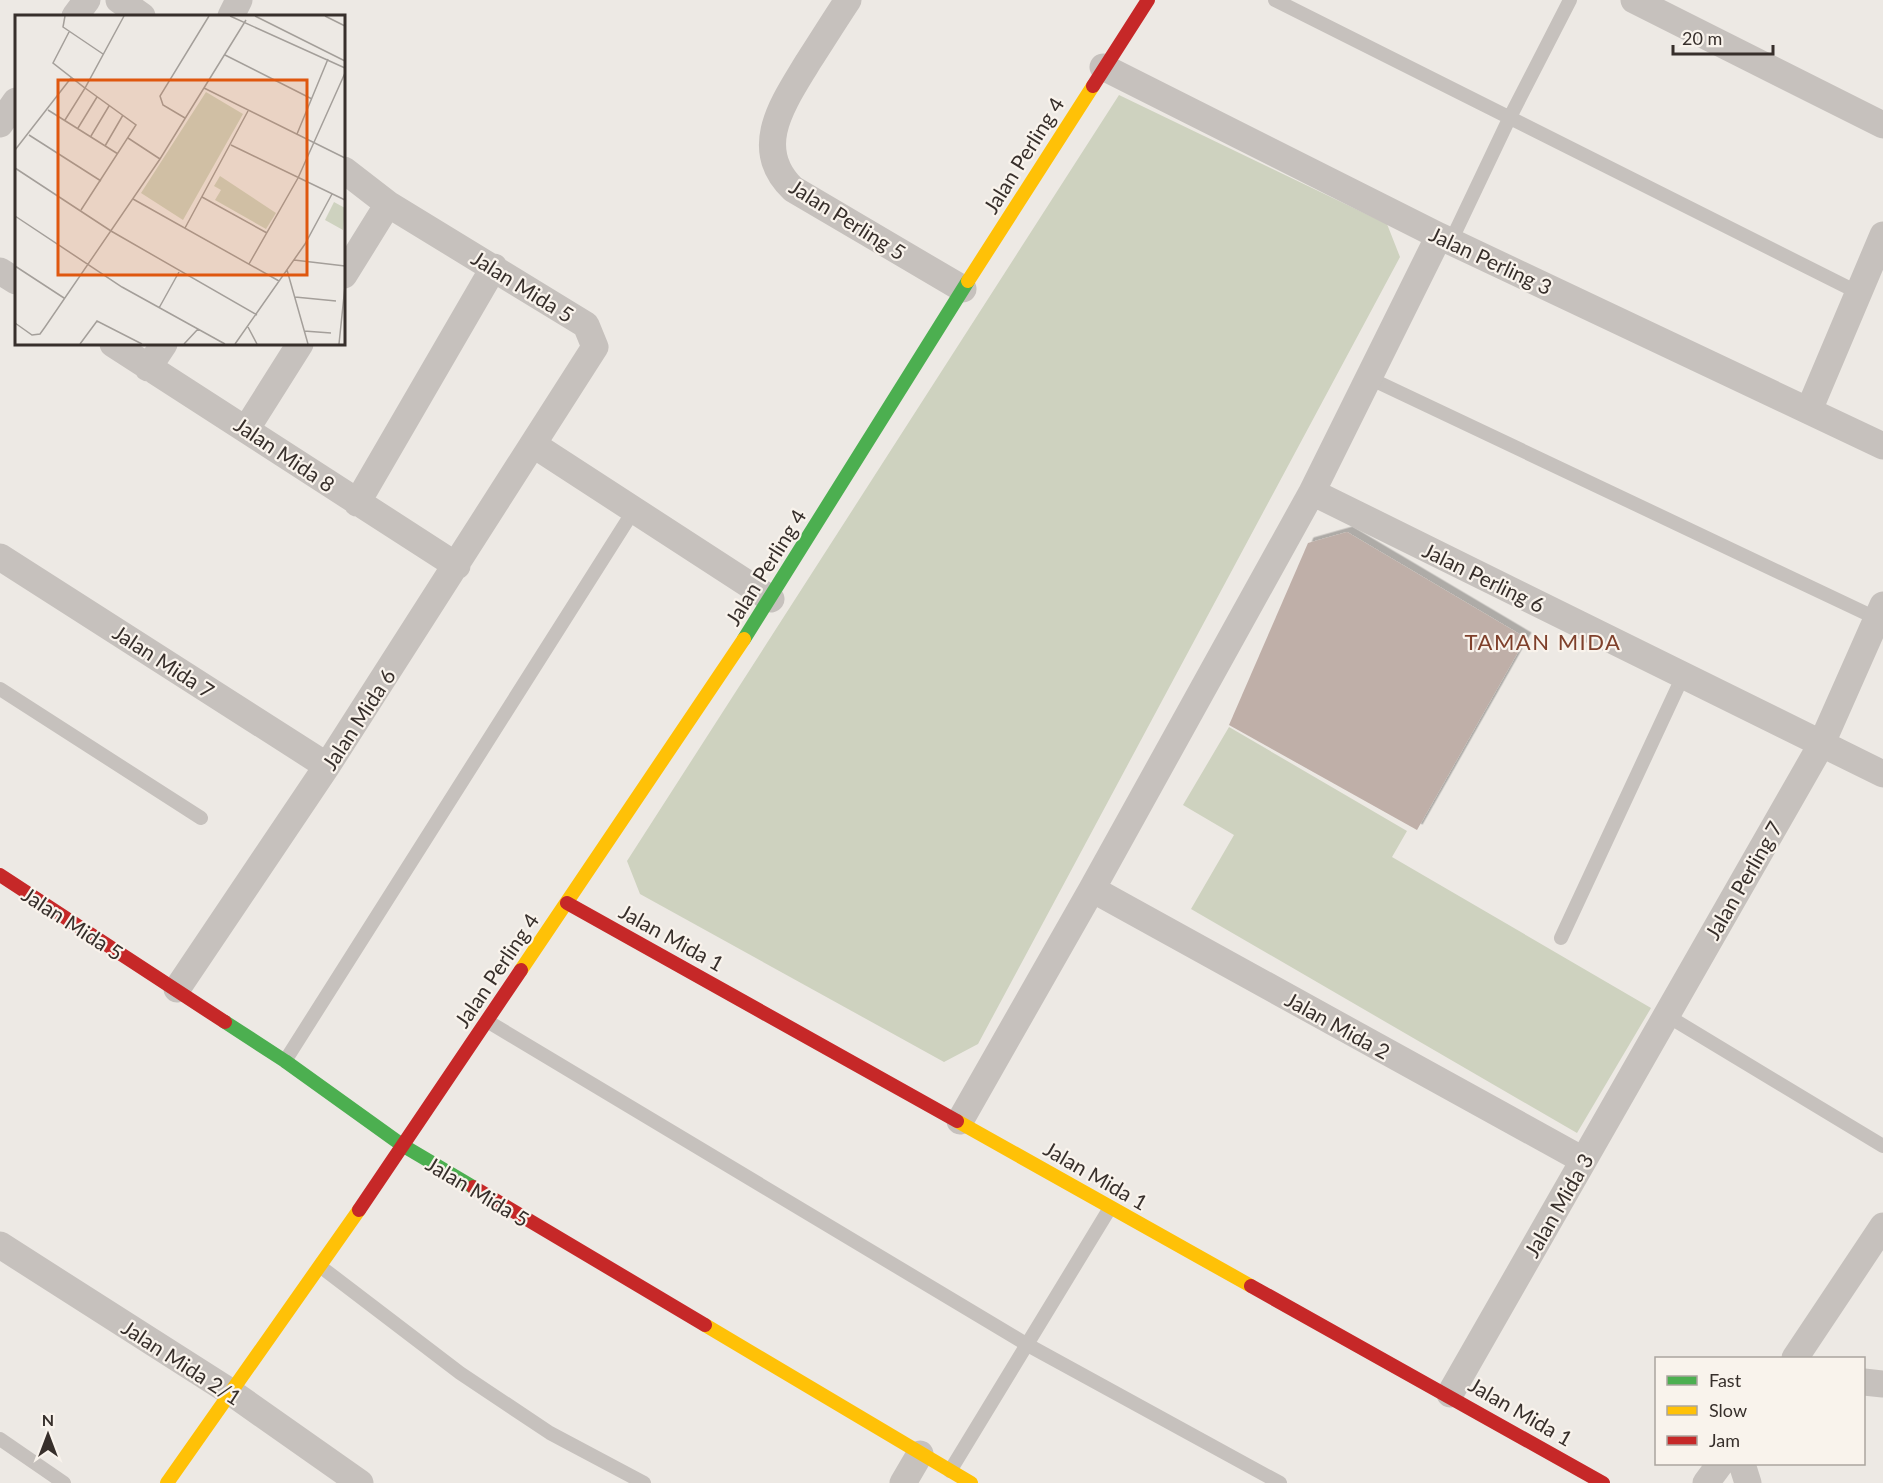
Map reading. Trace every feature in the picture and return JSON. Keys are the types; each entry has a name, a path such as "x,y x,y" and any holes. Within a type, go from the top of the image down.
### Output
{"street":[{"path":"76,15 87,0"},
{"path":"119,0 141,15"},
{"path":"232,15 239,0"},
{"name":"Jalan Perling 5","path":"848,0 783,104 774,125 772,140 774,159 783,179 793,189 963,289"},
{"name":"Jalan Perling 4","path":"167,1483 321,1267 771,599 963,289 1148,0"},
{"path":"1634,0 1883,125"},
{"name":"Jalan Perling 3","path":"1103,67 1445,238 1883,447"},
{"path":"0,124 15,102"},
{"name":"Jalan Mida 5","path":"345,171 388,204 586,325 595,347 534,445"},
{"path":"345,272 388,204"},
{"path":"1809,410 1883,236"},
{"path":"960,1121 1092,889 1312,492 1369,378 1445,238"},
{"path":"357,502 494,267"},
{"path":"0,271 15,280"},
{"name":"Jalan Mida 8","path":"114,345 247,428 457,566"},
{"path":"148,368 163,345"},
{"path":"247,428 299,345"},
{"path":"534,445 771,599"},
{"name":"Jalan Mida 6","path":"177,989 327,766 534,445"},
{"name":"Jalan Perling 6","path":"1312,492 1883,774"},
{"name":"Jalan Mida 7","path":"0,556 327,766"},
{"name":"Jalan Perling 7","path":"1666,1015 1821,745 1881,615"},
{"name":"Jalan Mida 5","path":"0,876 285,1061 402,1145 971,1483"},
{"name":"Jalan Mida 2","path":"1092,889 1583,1160"},
{"name":"Jalan Mida 1","path":"567,903 960,1121 1110,1208 1450,1394 1603,1483"},
{"name":"Jalan Mida 3","path":"1450,1394 1666,1015"},
{"path":"1796,1357 1879,1239"},
{"name":"Jalan Mida 2/1","path":"0,1245 232,1393 360,1483"},
{"path":"1865,1382 1883,1384"},
{"path":"903,1483 920,1454"},
{"path":"1706,1483 1719,1465"},
{"path":"1742,1465 1748,1483"}],"lane":[{"path":"1275,0 1859,293"},
{"path":"1445,238 1570,0"},
{"path":"1369,378 1881,615"},
{"path":"285,1061 634,510"},
{"path":"1561,938 1683,676"},
{"path":"0,689 201,818"},
{"path":"1666,1015 1883,1146"},
{"path":"487,1021 1026,1344 1280,1483"},
{"path":"950,1471 1110,1208"},
{"path":"321,1267 460,1373 550,1433 644,1483"},
{"path":"0,1439 64,1483"}],"green space":[{"path":"1119,95 1387,224 1400,257 978,1044 944,1062 640,894 627,861"},
{"path":"1229,727 1407,831 1392,857 1651,1008 1577,1133 1191,909 1234,835 1183,805"}],"building":[{"path":"1347,532 1526,638 1417,830 1229,725 1308,543"}],"traffic: fast":[{"path":"744,639 968,281"},
{"path":"225,1022 285,1061 402,1145 473,1187"}],"traffic: slow":[{"path":"968,281 1093,86"},
{"path":"521,970 744,639"},
{"path":"957,1121 1251,1286"},
{"path":"167,1483 359,1210"},
{"path":"705,1325 971,1483"}],"traffic: jam":[{"path":"1093,86 1148,0"},
{"path":"0,875 225,1022"},
{"path":"567,903 957,1121"},
{"path":"359,1210 521,970"},
{"path":"473,1187 705,1325"},
{"path":"1251,1286 1603,1483"}],"district":[{"name":"TAMAN MIDA","path":"1543,641"}]}
